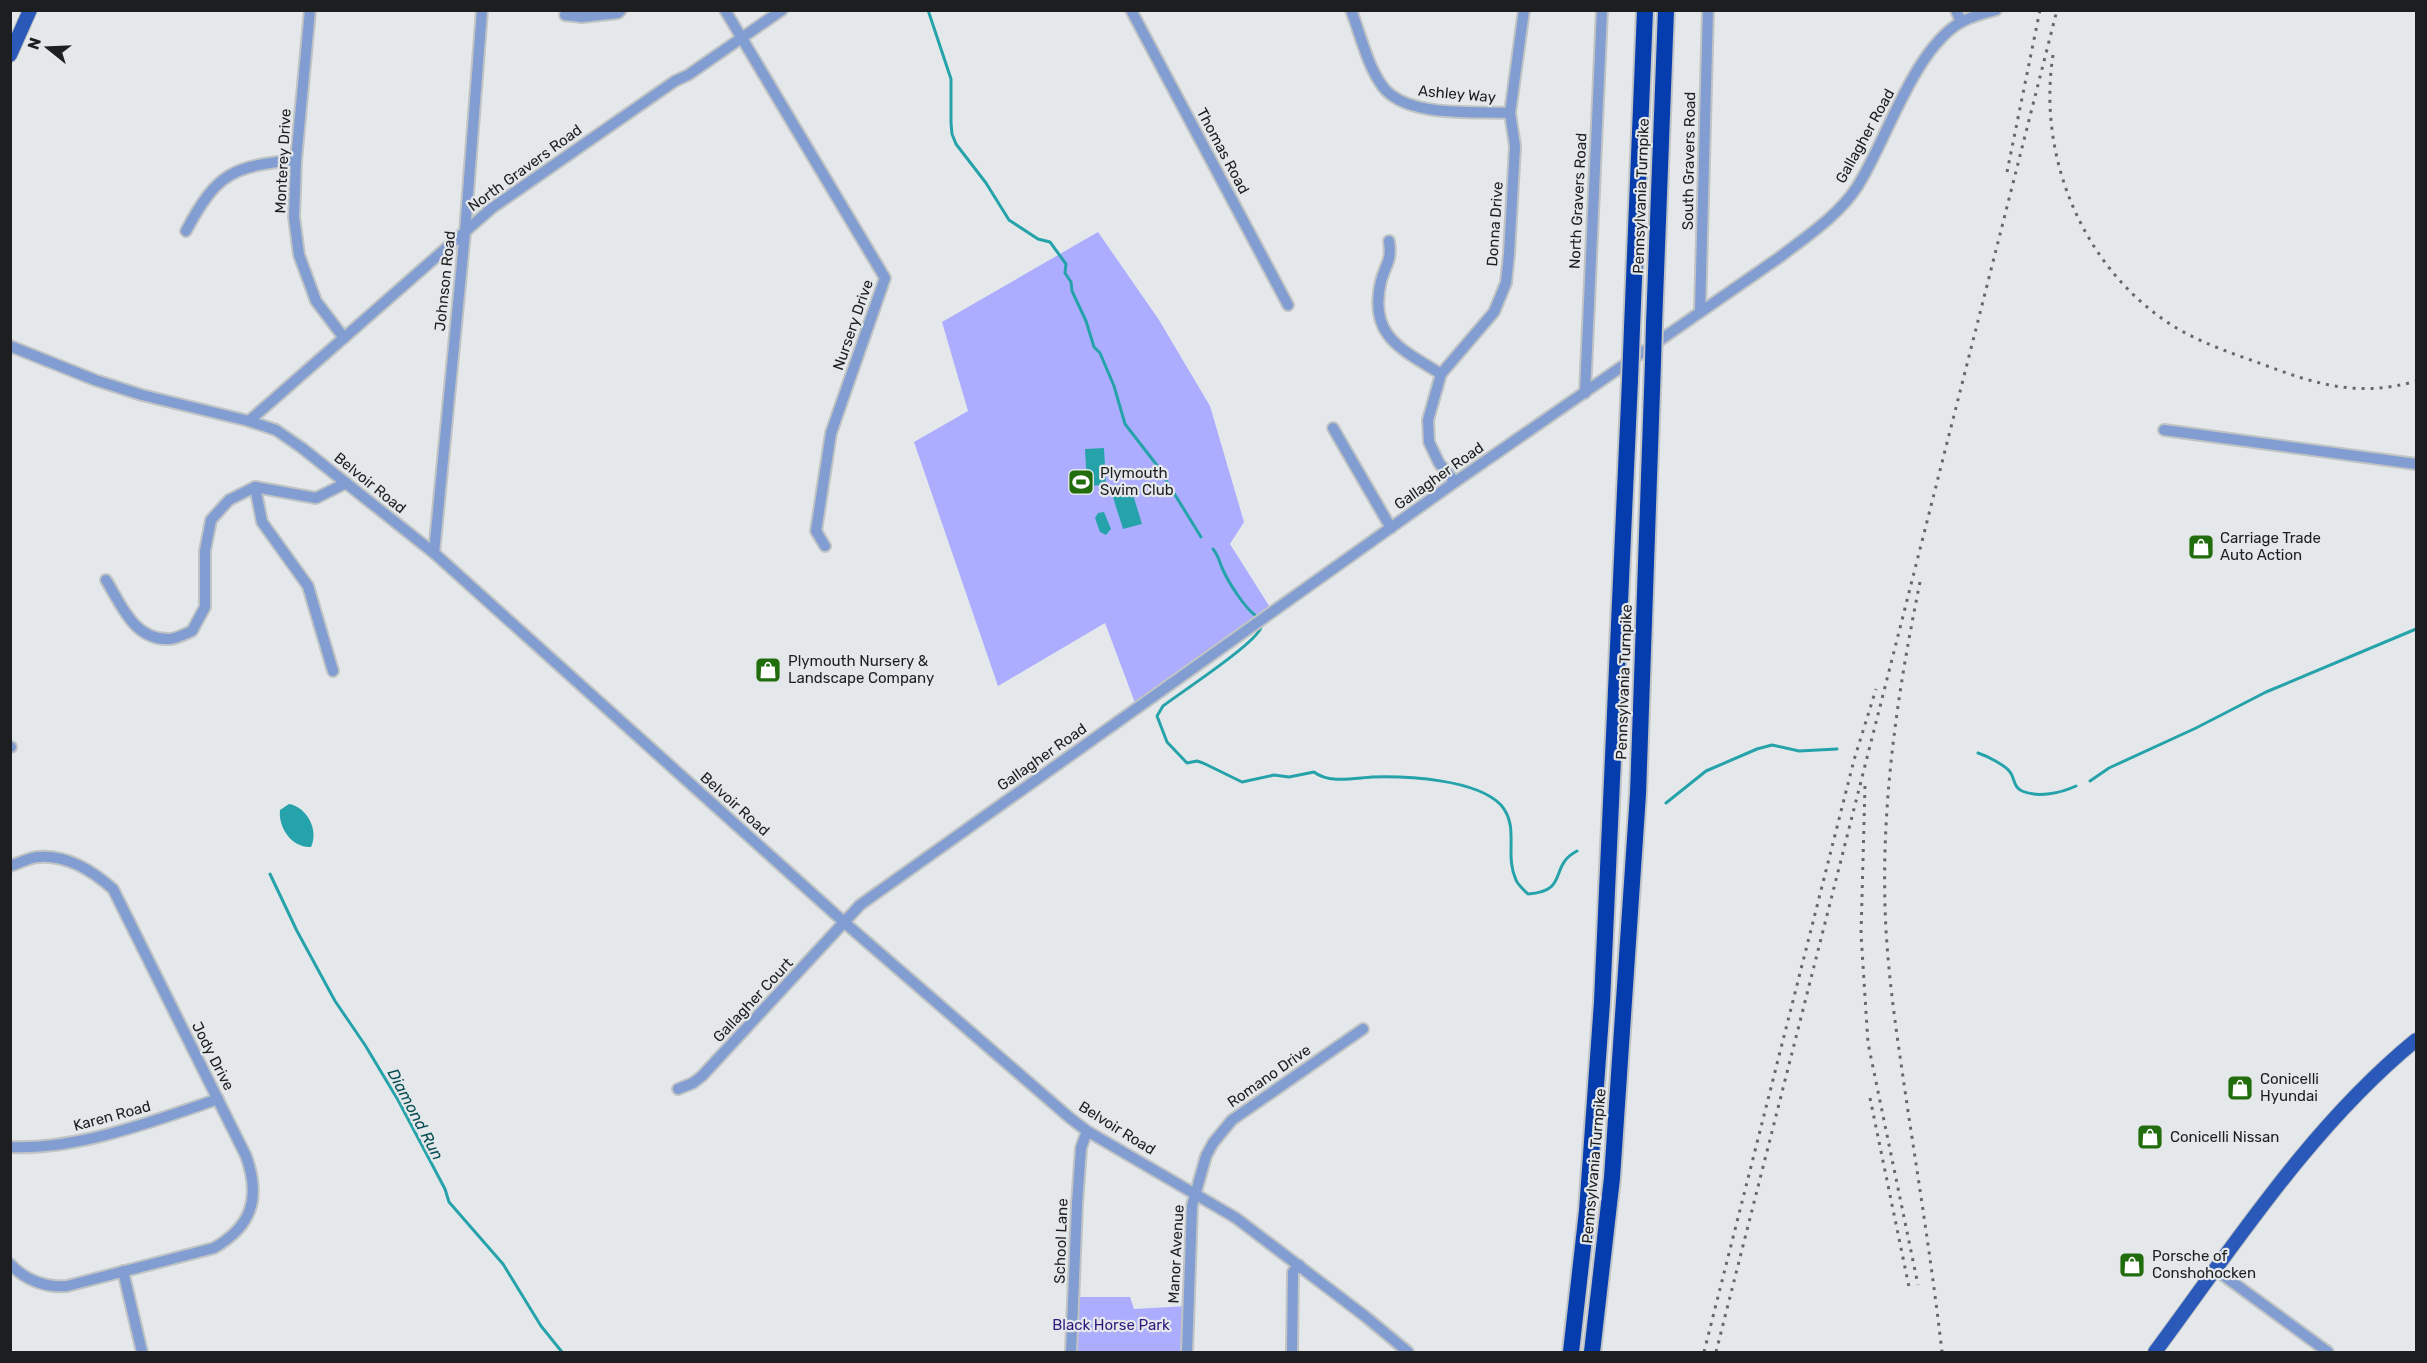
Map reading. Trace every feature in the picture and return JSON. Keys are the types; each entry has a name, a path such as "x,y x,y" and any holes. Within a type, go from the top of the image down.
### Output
{"highway":[{"name":"Pennsylvania Turnpike","path":"1571,1353 1587,1211 1602,1002 1645,10"},
{"name":"Pennsylvania Turnpike","path":"1592,1353 1612,1178 1638,794 1666,10"}],"main road":[{"path":"10,55 30,10"},
{"path":"2155,1353 2281,1182 2346,1105 2416,1040"}],"street":[{"name":"Monterey Drive","path":"310,10 296,160 294,217 299,255 316,301 344,338"},
{"name":"Johnson Road","path":"434,553 465,232 482,10"},
{"path":"567,10 566,15 582,16 618,13 621,10"},
{"name":"Nursery Drive","path":"725,10 744,38 885,278 831,433 816,531 825,546"},
{"name":"North Gravers Road","path":"249,421 501,202 782,10"},
{"name":"Thomas Road","path":"1131,10 1288,305"},
{"name":"Ashley Way","path":"1351,10 1371,65 1384,88 1396,100 1416,107 1510,113"},
{"name":"Donna Drive","path":"1455,482 1439,463 1429,442 1428,420 1441,374 1494,312 1506,283 1515,146 1510,113 1524,10"},
{"name":"North Gravers Road","path":"1585,393 1602,10"},
{"name":"South Gravers Road","path":"1700,311 1708,10"},
{"path":"1956,10 1961,22"},
{"name":"Gallagher Road","path":"845,923 860,905 1455,482 1780,257 1834,215 1857,188 1925,60 1936,44 1961,22 1996,10"},
{"path":"186,231 203,200 228,174 259,164 296,160"},
{"path":"1389,240 1391,255 1383,273 1377,298 1380,323 1399,348 1441,374"},
{"name":"Belvoir Road","path":"10,346 123,389 276,430 302,448 434,553 845,923 1087,1131 1236,1218 1366,1317 1408,1353"},
{"path":"1333,428 1391,528"},
{"path":"2164,430 2416,464"},
{"path":"106,580 131,620 146,635 171,639 192,631 206,607 205,551 211,520 229,500 255,487 316,498 346,483"},
{"path":"255,487 262,522 308,586 333,671"},
{"name":"Jody Drive","path":"10,866 37,857 70,861 101,878 113,889 251,1170 253,1195 241,1228 232,1238 214,1248 67,1287 55,1287 27,1278 10,1264"},
{"name":"Gallagher Court","path":"678,1089 693,1083 702,1076 845,923"},
{"name":"Romano Drive","path":"1195,1193 1206,1156 1222,1130 1232,1120 1363,1029"},
{"name":"Karen Road","path":"10,1147 46,1147 68,1143 169,1116 218,1099"},
{"name":"School Lane","path":"1071,1353 1077,1193 1081,1148 1087,1131"},
{"name":"Manor Avenue","path":"1187,1353 1192,1206 1195,1193"},
{"path":"1292,1353 1293,1272 1299,1265"},
{"path":"2216,1270 2328,1353"},
{"path":"123,1271 142,1353"}],"green space":[{"name":"Plymouth Swim Club","path":"1098,232 1159,320 1210,406 1244,522 1230,544 1273,612 1137,708 1105,623 998,686 914,442 968,411 942,322"},
{"name":"Black Horse Park","path":"1074,1297 1130,1297 1134,1309 1188,1306 1187,1352 1071,1352"}],"shaded area":[{"path":"1104,448 1106,485 1087,486 1085,449"},
{"path":"1131,488 1142,524 1123,529 1112,494"},
{"path":"1104,512 1111,529 1106,535 1100,532 1095,518 1098,513"},
{"path":"289,804 301,810 310,820 313,834 311,847 298,844 284,830 280,810"}],"waterway":[{"path":"928,10 951,79 951,123 956,144 986,183 1009,220 1038,239 1050,242 1066,264 1065,273 1071,282 1072,291 1086,321 1094,347 1100,353 1114,386 1125,424 1156,464 1201,537"},
{"path":"1213,549 1233,588 1256,616"},
{"path":"1261,627 1247,644 1163,706 1157,716 1167,742 1187,763 1197,761 1203,763 1242,782 1274,775 1289,777 1314,772 1334,779 1387,777 1440,781 1475,790 1490,796 1507,813 1510,822 1513,870 1517,882 1528,894 1549,888 1568,857 1577,851"},
{"path":"2090,781 2109,768 2196,728 2266,692 2416,629"},
{"path":"1666,803 1706,771 1757,749 1772,745 1799,751 1837,749"},
{"path":"1978,753 2008,769 2017,787 2022,791 2049,794 2076,786"},
{"name":"Diamond Run","path":"270,874 297,931 335,1001 398,1100 445,1189 449,1202 503,1264 541,1326 562,1352"}],"railway":[{"path":"2007,172 2040,10"},
{"path":"1716,1352 2057,10"},
{"path":"2053,55 2050,94 2052,132 2060,170 2073,206 2091,241 2113,272 2139,300 2170,324 2192,336 2227,351 2319,383 2375,388 2416,381"},
{"path":"1920,582 1893,743 1886,824 1885,906 1894,1013 1942,1352"},
{"path":"1704,1352 1854,760 1876,689"},
{"path":"1865,786 1861,934 1868,1043 1918,1285"},
{"path":"1870,1098 1909,1287"}],"place":[{"name":"Plymouth Swim Club","path":"1081,482"},
{"name":"Carriage Trade Auto Action","path":"2201,547"},
{"name":"Plymouth Nursery & Landscape Company","path":"768,670"},
{"name":"Conicelli Hyundai","path":"2240,1088"},
{"name":"Conicelli Nissan","path":"2150,1137"},
{"name":"Porsche of Conshohocken","path":"2132,1265"}]}
